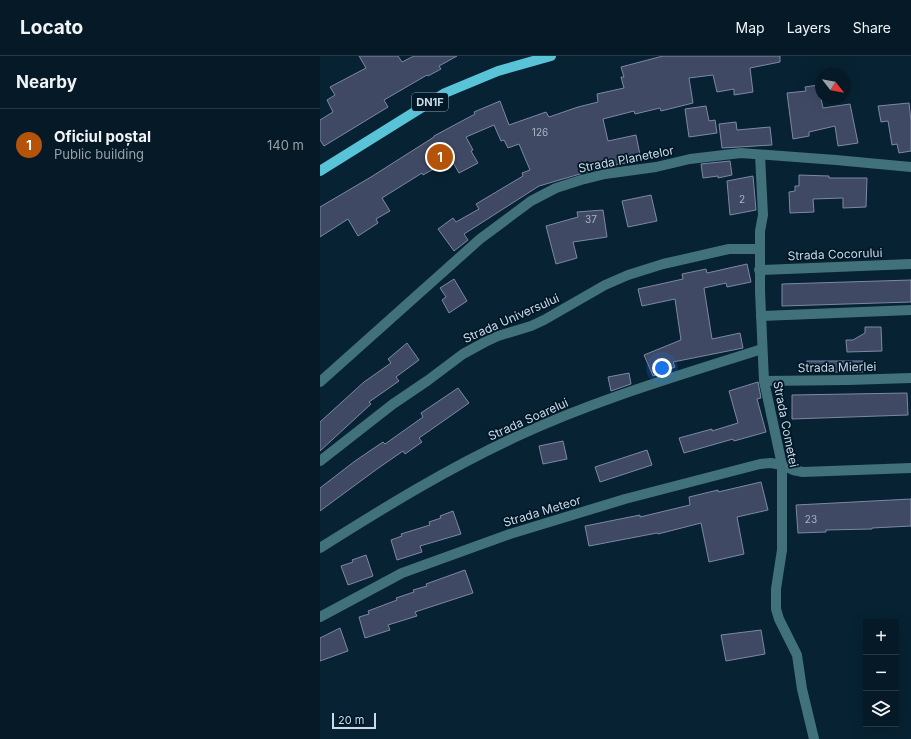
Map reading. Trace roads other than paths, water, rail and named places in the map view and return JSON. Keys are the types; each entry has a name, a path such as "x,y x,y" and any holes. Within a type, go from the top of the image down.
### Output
{"main road":[{"name":"DN1F","path":"320,171 445,93 498,71 551,56"}],"street":[{"name":"Strada Planetelor","path":"320,382 480,238 507,217 556,188 605,174 656,167 715,155 760,155 911,167"},
{"name":"Strada Cometei","path":"760,155 763,215 759,270 764,381 782,465 782,550 776,589 776,609 779,619 797,654 802,689 814,739"},
{"name":"Strada Universului","path":"320,461 393,404 463,354 485,342 544,320 605,285 628,275 663,264 729,249 760,249"},
{"name":"Strada Cocorului","path":"759,270 911,264"},
{"path":"761,316 911,310"},
{"name":"Strada Soarelui","path":"320,548 376,512 457,466 520,435 596,404 762,349"},
{"name":"Strada Mierlei","path":"764,381 911,378"},
{"name":"Strada Meteor","path":"320,617 402,573 510,534 625,499 760,464 770,463 782,465 793,470 803,472 911,468"}],"place":[{"name":"Oficiul poștal","path":"440,157"}]}
